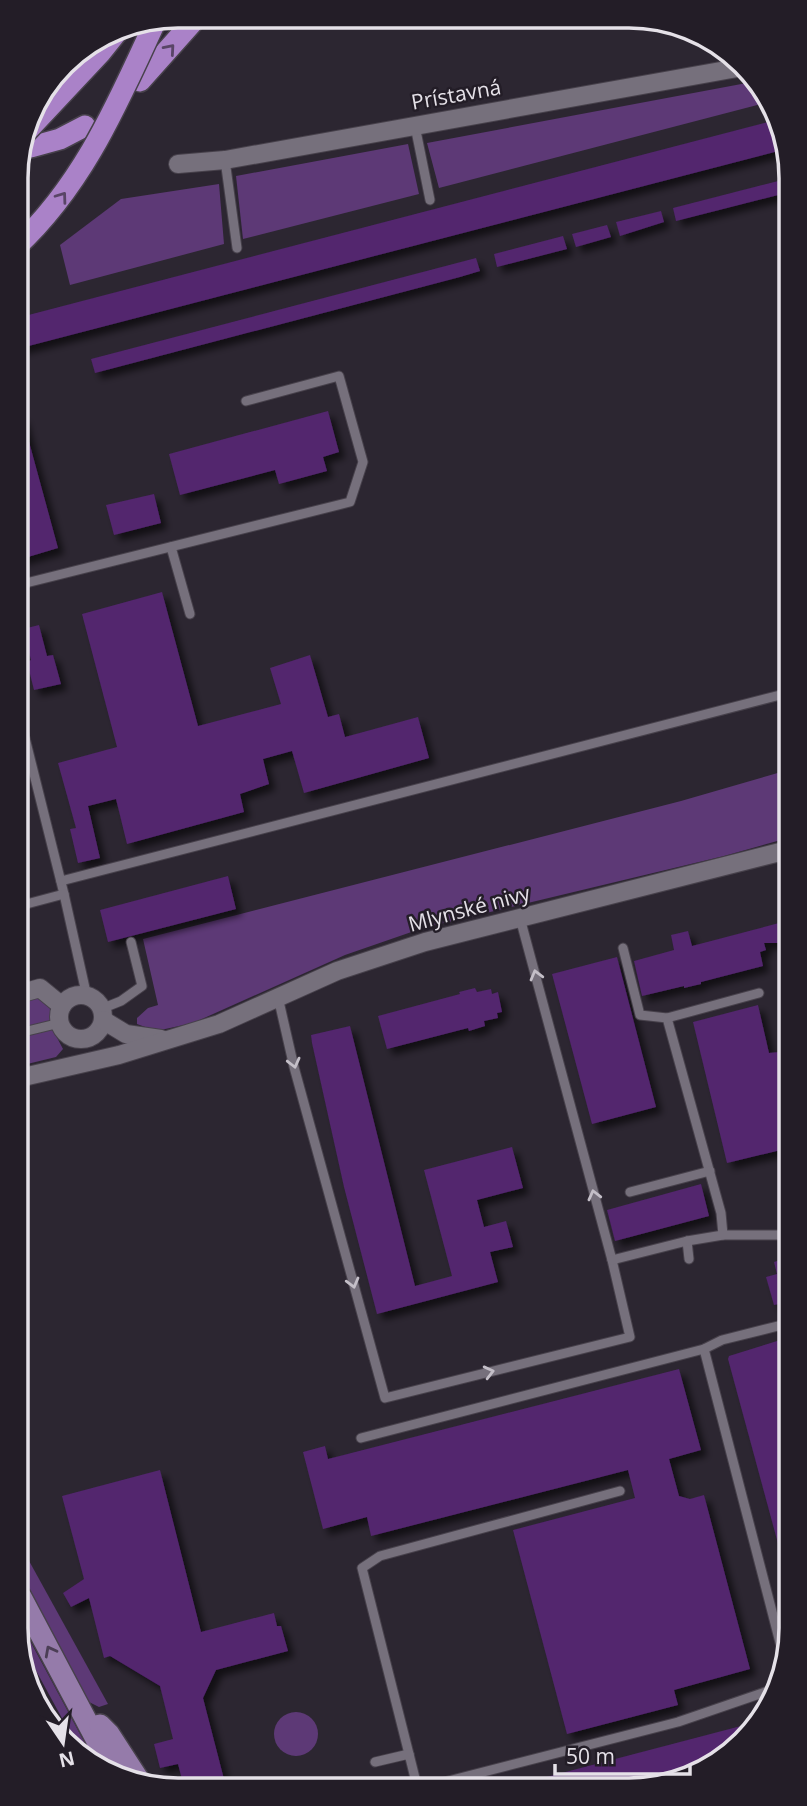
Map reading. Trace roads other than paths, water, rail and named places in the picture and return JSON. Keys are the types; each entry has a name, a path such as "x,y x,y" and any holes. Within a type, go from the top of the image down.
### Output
{"highway":[{"path":"140,80 187,28"},
{"path":"28,234 59,202 87,162 108,124 151,31"},
{"path":"34,138 104,48"},
{"path":"34,138 85,126"}],"main road":[{"path":"28,1610 108,1760"},
{"path":"79,1704 109,1734 133,1771"}],"street":[{"name":"Prístavná","path":"178,164 225,160 732,69"},
{"name":"Mlynské nivy","path":"28,1076 119,1055 219,1024 383,954 779,855"},
{"name":"Mlynské nivy","path":"28,991 40,988 61,1014 67,1034 93,1020 136,1037 172,1040"},
{"path":"59,1068 93,1020 71,998 61,1014"},
{"name":"Mlynské nivy","path":"93,1020 103,1046 119,1055"}],"lane":[{"path":"415,125 430,200"},
{"path":"225,160 237,248"},
{"path":"28,583 349,502 363,463 339,376 246,401"},
{"path":"171,547 190,614"},
{"path":"61,881 779,695"},
{"path":"28,750 93,1020 142,986 131,942"},
{"path":"28,904 64,894"},
{"path":"278,997 294,1067 384,1398 630,1337 612,1260 520,918"},
{"path":"623,948 640,1014 667,1018 759,993"},
{"path":"28,1029 61,1014"},
{"path":"667,1018 721,1213 723,1235"},
{"path":"629,1192 710,1171"},
{"path":"612,1260 723,1235 779,1235"},
{"path":"687,1241 689,1259"},
{"path":"361,1437 704,1349 722,1340 779,1326"},
{"path":"704,1349 779,1638"},
{"path":"415,1778 362,1568 380,1556 620,1491"},
{"path":"460,1778 678,1722 764,1692"},
{"path":"375,1762 409,1754"}]}
